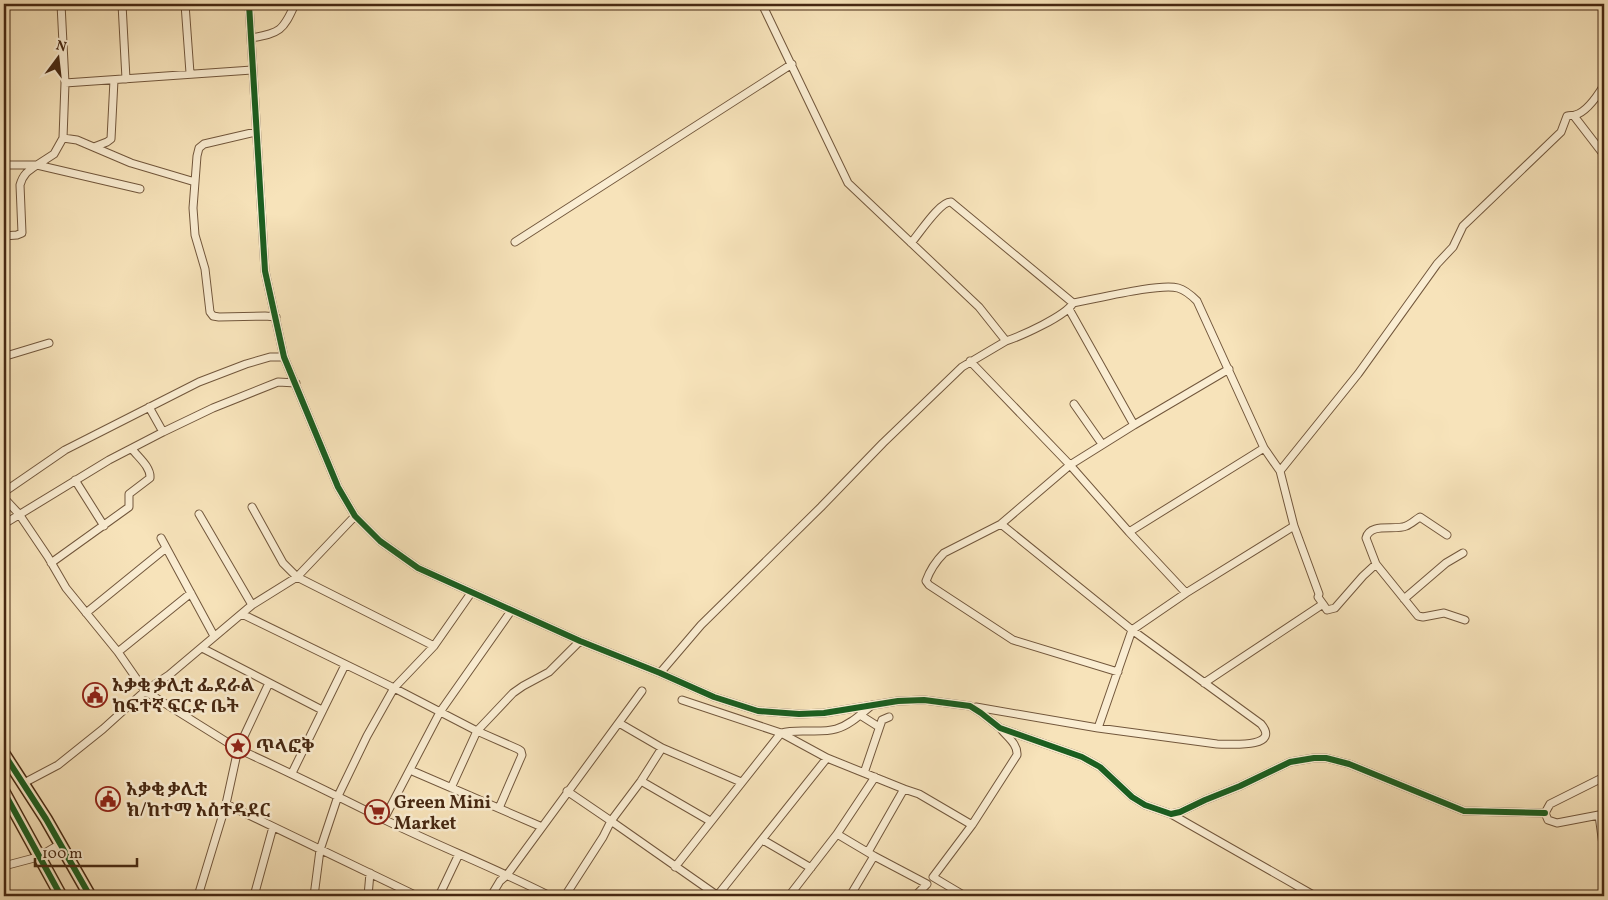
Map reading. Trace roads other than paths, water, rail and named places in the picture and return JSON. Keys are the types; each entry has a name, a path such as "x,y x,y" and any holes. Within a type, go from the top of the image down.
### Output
{"main road":[{"path":"4,754 46,819 90,896"},
{"path":"4,792 60,896"}],"street":[{"path":"4,236 22,233 20,185 26,172 54,154 63,138 65,83 61,4"},
{"path":"122,4 126,79"},
{"path":"185,4 190,74"},
{"path":"249,4 265,272 284,357 338,487 355,516 380,541 399,556 418,568 472,594 580,641 714,697 739,706 767,712 824,713 872,704 924,700 1098,728 1217,744 1236,745 1257,743 1262,740 1265,734 1264,728 1260,724 1132,630 1000,524"},
{"path":"251,38 269,35 279,30 287,22 294,4"},
{"path":"762,4 848,182 979,307 1006,341"},
{"path":"515,242 792,64"},
{"path":"65,83 252,70"},
{"path":"94,147 111,139 114,80"},
{"path":"1280,471 1358,374 1437,264 1453,247 1463,226 1561,132 1567,116 1574,116 1592,103 1604,85"},
{"path":"1574,116 1604,155"},
{"path":"256,132 204,144 199,148 193,208 195,235 205,269 210,312 213,316 276,317"},
{"path":"63,138 77,140 131,163 195,182"},
{"path":"4,165 38,165 140,189"},
{"path":"911,243 938,210 945,203 951,202 1071,306 1134,424"},
{"path":"660,673 701,625 962,367 1006,341 1022,336 1071,306 1151,289 1177,287 1185,290 1197,302 1264,448 1280,471 1294,526 1319,594 1318,597 1328,610 1335,608 1376,564"},
{"path":"4,354 48,343"},
{"path":"4,492 65,450 199,382 246,364 270,357 284,357"},
{"path":"970,361 1070,465 1186,593"},
{"path":"1118,672 1013,640 929,585 926,581 938,559 944,553 1000,524 1070,465 1134,424 1228,369"},
{"path":"4,524 75,480 163,432 213,408 278,382 296,383"},
{"path":"1074,404 1102,444"},
{"path":"149,407 163,432"},
{"path":"1129,532 1264,448"},
{"path":"51,563 129,508 129,494 150,478 148,469 132,449"},
{"path":"75,480 104,526"},
{"path":"4,498 19,514 66,588 118,652 145,691 238,748 384,819 550,896"},
{"path":"252,507 283,564 297,577 434,646"},
{"path":"199,514 252,604"},
{"path":"22,784 58,765 103,729 145,691 169,675 202,648 252,604 297,577 355,516"},
{"path":"1448,535 1420,517 1404,527 1373,530 1368,533 1366,538 1376,564 1418,616 1444,613 1465,620"},
{"path":"1098,728 1132,630 1186,593 1294,526"},
{"path":"161,538 214,636"},
{"path":"86,614 166,548"},
{"path":"1404,599 1446,563 1463,553"},
{"path":"118,652 191,593"},
{"path":"314,896 320,850 338,796 367,736 394,688 434,646 472,594"},
{"path":"1204,683 1323,604"},
{"path":"384,819 440,712 511,611"},
{"path":"242,614 394,688 477,732 522,751 522,755 498,808"},
{"path":"451,788 477,732 513,693 549,672 580,641"},
{"path":"202,648 322,710"},
{"path":"292,773 345,664"},
{"path":"198,896 226,804 238,748 269,683"},
{"path":"491,896 500,881 507,875 642,691"},
{"path":"682,700 781,733 827,758 919,794 972,825"},
{"path":"675,867 781,733 794,730 836,729 860,715 872,704"},
{"path":"914,896 933,877 972,825 1016,755 1015,745 1000,728 981,712 970,706"},
{"path":"860,715 878,727"},
{"path":"864,773 878,727 882,720 889,717"},
{"path":"619,723 662,748 741,782"},
{"path":"1000,728 1082,757 1100,767 1132,797 1171,814 1315,896"},
{"path":"565,896 614,824 662,748"},
{"path":"567,791 718,896 827,758"},
{"path":"1171,814 1180,812 1240,786 1290,762 1314,758 1348,764 1464,811 1544,813"},
{"path":"410,770 542,827"},
{"path":"789,896 837,834 876,777"},
{"path":"1544,813 1550,804 1604,777"},
{"path":"641,781 710,821"},
{"path":"850,896 904,789"},
{"path":"226,804 417,896"},
{"path":"1544,813 1548,820 1557,822 1602,815 1604,853"},
{"path":"254,896 273,827"},
{"path":"837,834 927,884"},
{"path":"763,840 811,868"},
{"path":"4,866 38,857 60,844"},
{"path":"439,896 459,854"},
{"path":"368,896 370,873"},
{"path":"933,877 965,896"}],"place":[{"name":"አቃቂ ቃሊቲ ፌደራል ከፍተኛ ፍርድ ቤት","path":"95,695"},
{"name":"ጥላፎቅ","path":"238,746"},
{"name":"አቃቂ ቃሊቲ ክ/ከተማ አስተዳደር","path":"108,799"},
{"name":"Green Mini Market","path":"377,812"}]}
